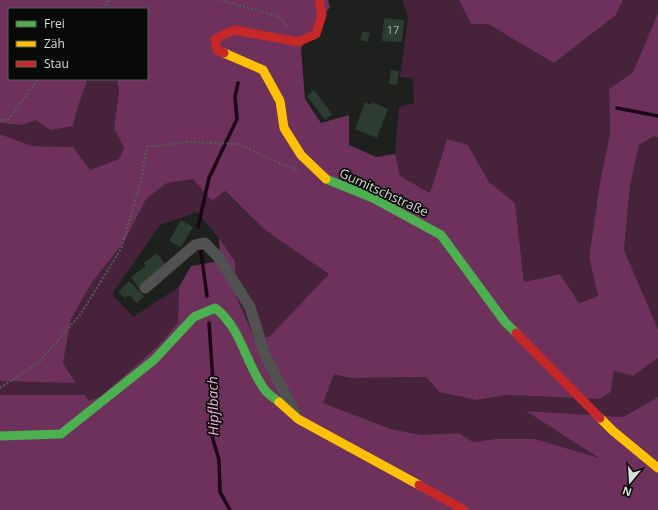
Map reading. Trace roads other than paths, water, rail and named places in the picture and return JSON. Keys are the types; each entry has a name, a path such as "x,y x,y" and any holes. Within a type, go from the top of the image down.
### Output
{"street":[{"name":"Gumitschstraße","path":"319,0 322,15 316,34 298,42 234,30 215,39 217,50 263,70 280,101 284,128 301,155 329,180 372,198 441,235 505,322 613,431 658,468"},
{"path":"145,288 195,245 205,243 219,258 250,307 265,355 298,419"},
{"path":"0,436 61,434 154,360 194,317 215,308 223,314 265,390 298,419 464,510"}],"waterway":[{"name":"Hipflbach","path":"198,227 209,178 237,119 235,97 238,83"},
{"path":"617,108 658,116"},
{"name":"Hipflbach","path":"201,252 207,296"},
{"name":"Hipflbach","path":"209,323 215,411 212,436 219,460 220,492 230,510"}]}
